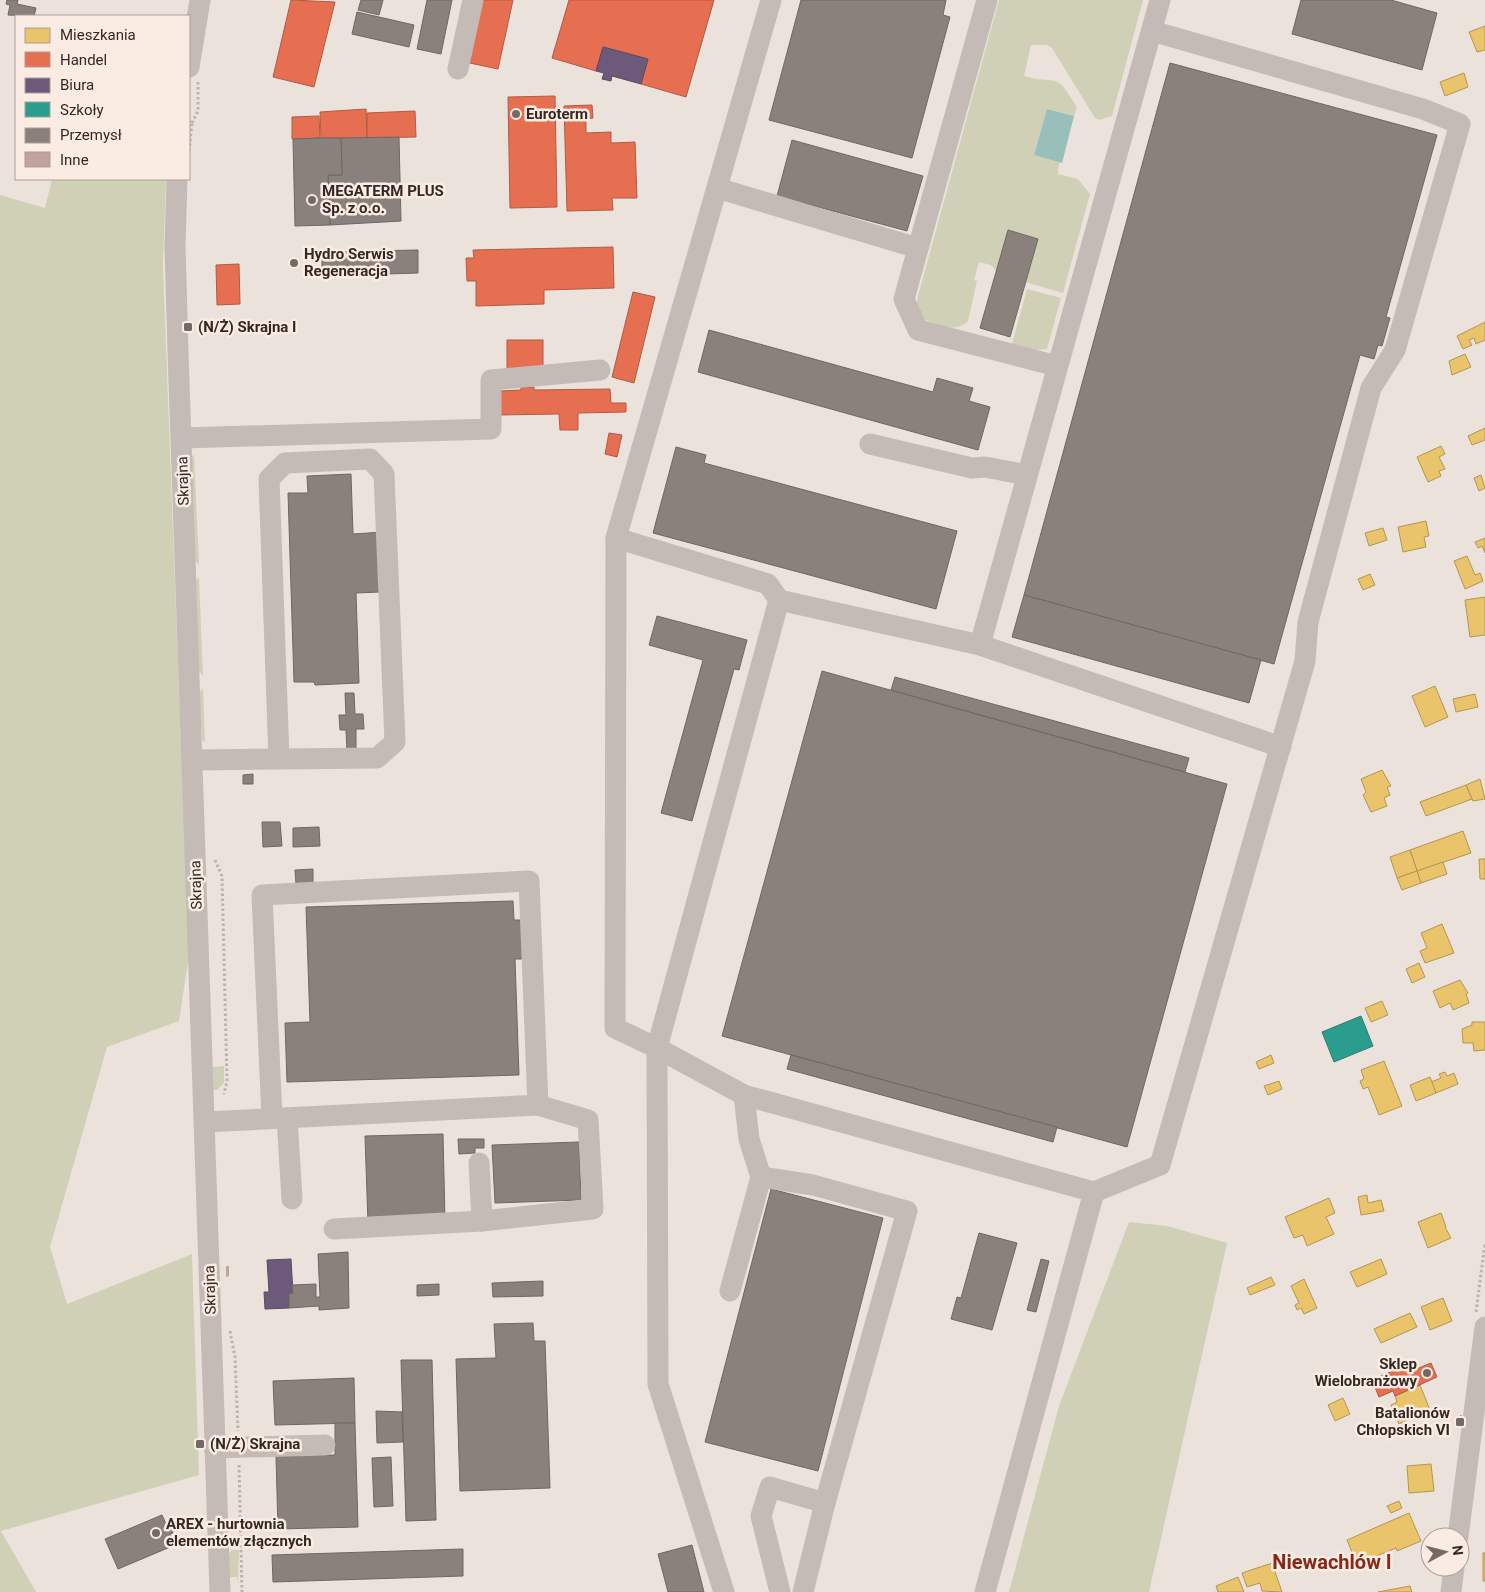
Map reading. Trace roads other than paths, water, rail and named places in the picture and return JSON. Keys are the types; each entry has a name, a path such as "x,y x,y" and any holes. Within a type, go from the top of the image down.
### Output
{"street":[{"path":"190,61 200,0"},
{"path":"458,69 473,0"},
{"path":"771,0 616,538 615,1028 744,1094 1094,1192 1160,1165 1306,661 1308,622 1371,388 1396,350 1460,124 1423,109 1152,31"},
{"path":"987,0 904,299 918,330 1057,366"},
{"path":"980,645 1160,0"},
{"name":"Skrajna","path":"177,180 175,253 220,1592"},
{"path":"718,188 918,248"},
{"path":"182,438 492,429 490,380 600,370"},
{"path":"870,444 972,468 985,467 1027,475"},
{"path":"193,760 377,758 395,742 384,474 370,459 285,463 269,479 279,759"},
{"path":"616,538 768,584 779,600 980,645 1280,747"},
{"path":"724,1592 658,1384 657,1048 779,600"},
{"path":"292,1199 280,1118 262,895 529,881 538,1105"},
{"path":"730,1291 761,1177 749,1139 744,1094"},
{"path":"205,1122 538,1105 588,1120 593,1209 482,1221 334,1229"},
{"path":"479,1163 482,1221"},
{"path":"761,1177 813,1186 907,1211 825,1503 803,1592"},
{"path":"985,1592 1094,1192"},
{"path":"1459,1527 1485,1327"},
{"path":"214,1448 325,1445"},
{"path":"780,1592 761,1516 770,1486 825,1503"},
{"path":"1451,1592 1453,1577"}],"water":[{"path":"1047,109 1074,116 1062,163 1034,155"}],"place":[{"name":"Euroterm","path":"516,114"},
{"name":"MEGATERM PLUS Sp. z o.o.","path":"312,200"},
{"name":"Hydro Serwis Regeneracja","path":"294,263"},
{"name":"(N/Ż) Skrajna I","path":"188,327"},
{"name":"Sklep Wielobranżowy","path":"1427,1373"},
{"name":"Batalionów Chłopskich VI","path":"1460,1422"},
{"name":"(N/Ż) Skrajna","path":"200,1444"},
{"name":"AREX - hurtownia elementów złącznych","path":"156,1533"}],"district":[{"name":"Niewachlów I","path":"1332,1562"}]}
